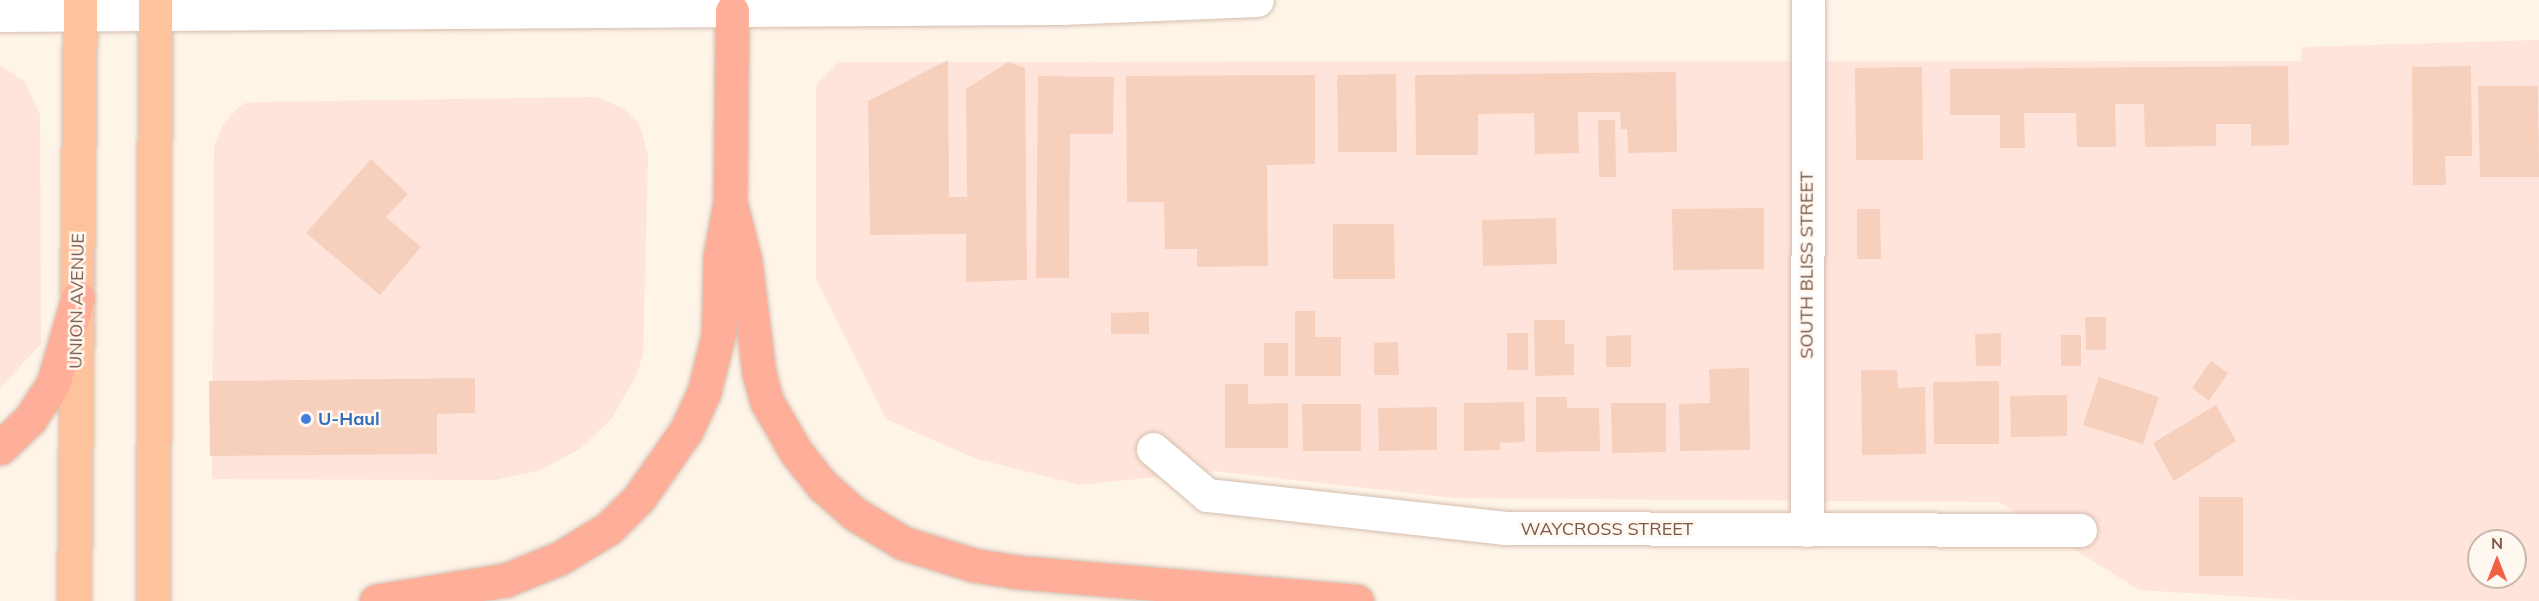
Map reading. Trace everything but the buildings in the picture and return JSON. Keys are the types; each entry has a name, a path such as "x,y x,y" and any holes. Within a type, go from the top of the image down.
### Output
{"highway":[{"path":"376,601 506,580 530,573 609,528 639,498 686,431 704,392 718,336 720,256 730,202 732,5"},
{"name":"UNION AVENUE","path":"74,601 80,7"},
{"path":"153,601 155,7"},
{"path":"730,202 745,261 759,372 768,402 796,452 822,485 855,514 903,543 973,565 1017,572 1357,601"},
{"path":"0,448 30,418 53,384 78,298"}],"street":[{"path":"0,15 80,7 1142,6 1257,0"},
{"name":"SOUTH BLISS STREET","path":"1807,530 1808,0"},
{"name":"WAYCROSS STREET","path":"1153,449 1207,495 1505,528 2080,530"}],"shaded area":[{"path":"2539,40 2539,601 2300,600 2139,590 1999,502 1455,498 1214,471 1079,485 974,458 886,419 816,279 816,85 839,62 2301,61 2302,47"},
{"path":"0,65 25,82 40,115 41,344 0,388"},
{"path":"597,97 624,109 640,125 648,156 643,355 636,376 612,418 580,449 540,470 496,480 212,479 214,146 222,126 236,110 245,103 261,102"}],"place":[{"name":"U-Haul","path":"306,419"}]}
